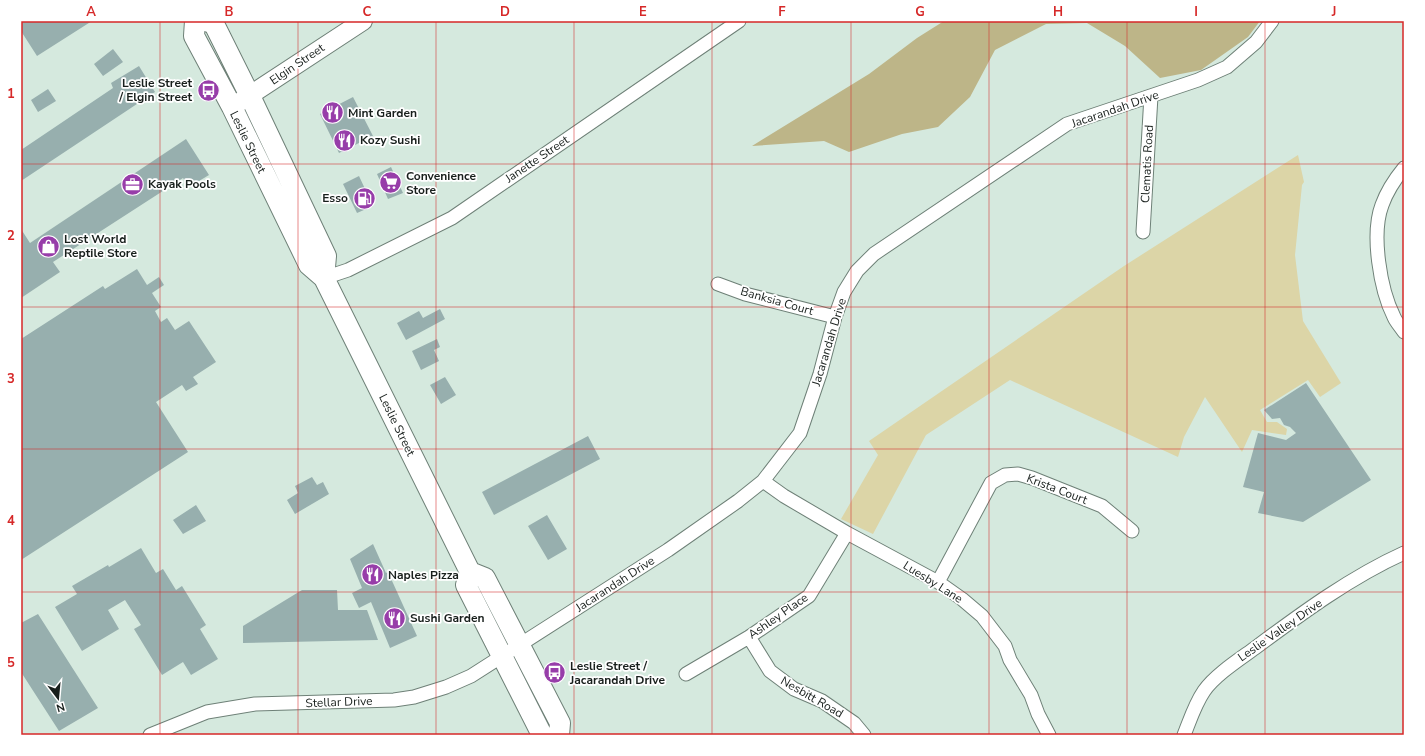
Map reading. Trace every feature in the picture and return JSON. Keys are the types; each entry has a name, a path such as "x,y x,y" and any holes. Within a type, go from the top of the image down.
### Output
{"main road":[{"name":"Leslie Street","path":"195,21 194,36 232,107 310,265 324,278 470,572 466,585 542,735"},
{"name":"Leslie Street","path":"206,21 214,24 326,256 324,278"},
{"path":"470,572 485,578 560,723 559,735"}],"street":[{"name":"Elgin Street","path":"232,107 363,21"},
{"name":"Janette Street","path":"324,278 348,270 452,218 739,21"},
{"name":"Jacarandah Drive","path":"520,644 554,624 599,593 668,550 738,501 763,481 800,433 820,374 835,317 844,292 858,271 874,254 1067,124 1198,80 1227,67 1256,42 1272,21"},
{"name":"Clematis Road","path":"1143,232 1151,96"},
{"path":"1404,168 1392,182 1382,205 1377,223 1378,256 1385,290 1394,317 1404,332"},
{"name":"Banksia Court","path":"718,284 746,294 835,317"},
{"name":"Krista Court","path":"938,582 992,483 1005,475 1018,474 1032,478 1102,506 1132,531"},
{"name":"Luesby Lane","path":"763,481 784,496 847,533 938,582 962,599 982,616 1005,646 1010,660 1031,695 1038,714 1049,735"},
{"name":"Ashley Place","path":"686,674 749,636 809,596 847,533"},
{"name":"Leslie Valley Drive","path":"1184,735 1204,690 1226,669 1307,610 1382,563 1404,553"},
{"name":"Nesbitt Road","path":"749,636 770,671 794,689 822,701 835,709 854,723 864,735"},
{"name":"Stellar Drive","path":"150,735 207,712 254,704 362,701 414,697 446,687 471,676 520,644"}],"shaded area":[{"path":"944,21 1260,21 1248,37 1201,70 1160,78 1125,46 1087,23 1046,24 995,50 970,97 938,127 902,134 849,152 824,141 752,146 869,74 917,38"},
{"path":"1298,155 1304,182 1302,185 1295,255 1303,321 1341,383 1320,397 1308,380 1260,410 1267,422 1277,422 1287,429 1286,435 1252,430 1242,452 1205,397 1184,437 1178,457 1010,380 926,435 873,534 841,519 878,455 869,441 1124,266"}],"building":[{"path":"21,21 92,21 37,56 21,31"},
{"path":"113,49 123,62 103,76 94,64"},
{"path":"139,66 155,92 21,181 21,150 113,88 111,83"},
{"path":"48,89 56,101 38,112 31,100"},
{"path":"353,97 373,136 339,153 320,114"},
{"path":"186,139 209,175 189,187 183,178 53,262 60,272 21,298 21,229 30,243"},
{"name":"Convenience Store","path":"391,167 403,193 388,199 377,174"},
{"path":"359,176 373,206 357,213 343,184"},
{"path":"137,269 147,285 159,277 164,285 152,293 161,307 155,311 161,322 167,318 175,330 189,321 216,362 193,377 198,384 186,391 182,385 156,402 188,452 21,560 21,339 103,286 105,289"},
{"path":"440,309 445,319 406,340 397,323 419,311 423,318"},
{"path":"437,339 440,347 434,350 439,361 421,370 412,351"},
{"path":"445,377 456,395 441,404 430,385"},
{"path":"1306,383 1371,480 1303,522 1258,513 1264,492 1243,487 1258,433 1286,440 1296,433 1290,427 1284,425 1280,418 1272,419 1264,410"},
{"path":"588,436 600,459 494,515 482,492"},
{"path":"312,477 317,485 323,482 329,494 295,514 287,500 298,493 295,486"},
{"path":"196,505 206,521 183,534 173,520"},
{"path":"547,515 567,549 548,560 528,526"},
{"path":"373,544 386,573 388,572 417,636 390,648 371,602 359,608 352,593 362,588 350,559"},
{"path":"141,548 156,573 163,569 176,590 182,586 206,625 200,629 218,659 191,675 183,662 162,675 134,629 141,625 125,600 108,610 119,629 82,651 55,607 77,594 72,586 108,565 109,567"},
{"path":"302,590 337,590 338,610 367,610 378,640 243,643 243,626"},
{"path":"38,614 98,708 59,731 21,672 21,623"}],"place":[{"name":"Leslie Street / Elgin Street","path":"208,90"},
{"name":"Mint Garden","path":"333,113"},
{"name":"Kozy Sushi","path":"345,140"},
{"name":"Convenience Store","path":"390,183"},
{"name":"Kayak Pools","path":"132,184"},
{"name":"Esso","path":"364,198"},
{"name":"Lost World Reptile Store","path":"49,246"},
{"name":"Naples Pizza","path":"373,575"},
{"name":"Sushi Garden","path":"395,618"},
{"name":"Leslie Street / Jacarandah Drive","path":"555,673"}]}
